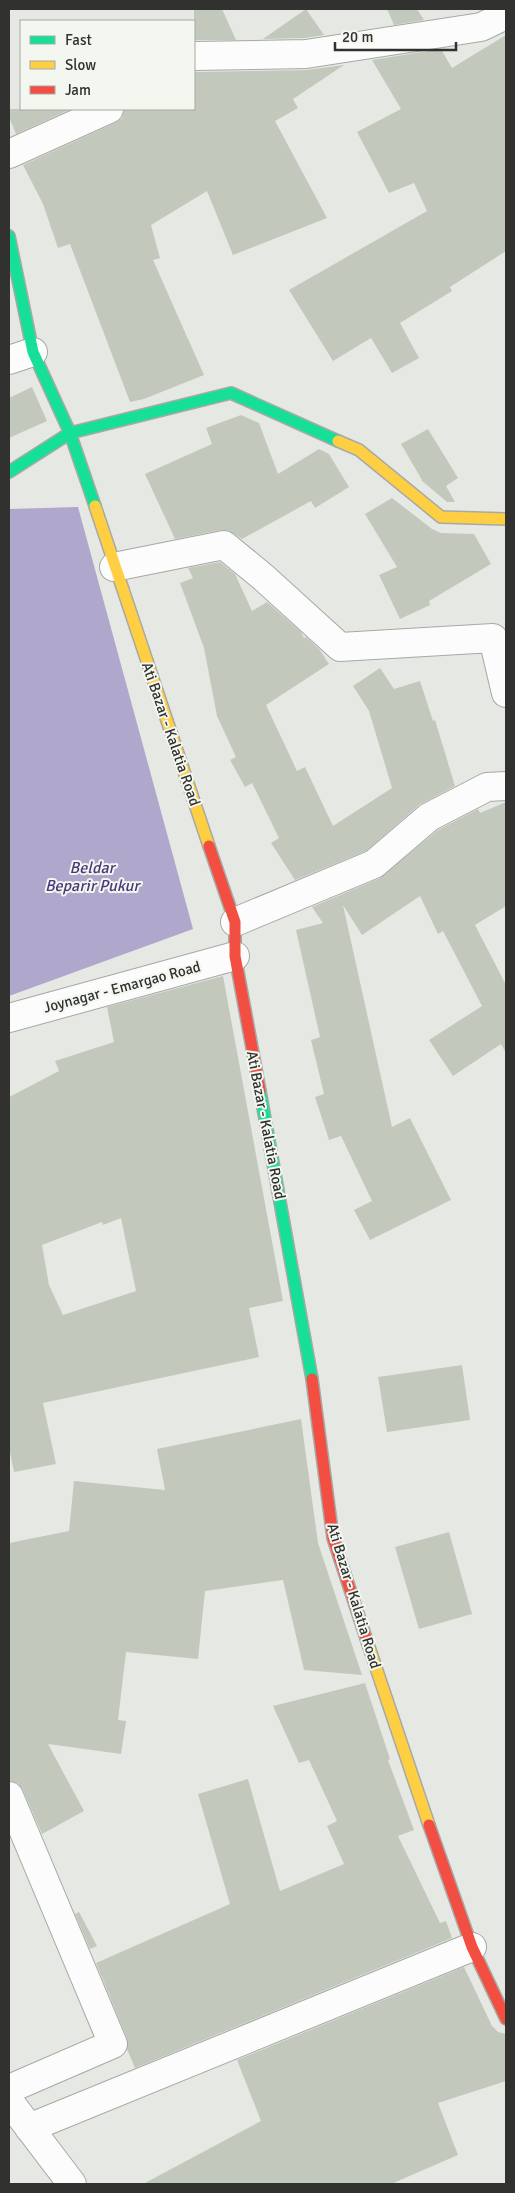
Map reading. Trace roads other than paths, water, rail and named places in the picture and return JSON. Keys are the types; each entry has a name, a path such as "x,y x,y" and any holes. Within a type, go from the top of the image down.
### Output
{"main road":[{"name":"Ati Bazar - Kalatia Road","path":"9,236 21,356 70,433 235,922 235,956 307,1345 333,1538 413,1779 472,1947 506,2019"},
{"path":"9,472 70,433 231,393 359,450 441,517 506,519"}],"street":[{"path":"195,56 306,54 481,27 506,15"},
{"path":"9,154 107,110"},
{"path":"114,567 224,545 263,577 340,648 493,638 506,693"},
{"path":"235,922 374,864 429,817 487,787 506,786"},
{"name":"Joynagar - Emargao Road","path":"9,1018 235,956"},
{"path":"9,1796 113,2044 9,2089"},
{"path":"29,2128 472,1947"},
{"path":"9,2101 72,2184"}],"water":[{"name":"Beldar Beparir Pukur","path":"78,507 193,929 9,996 9,509"}]}
